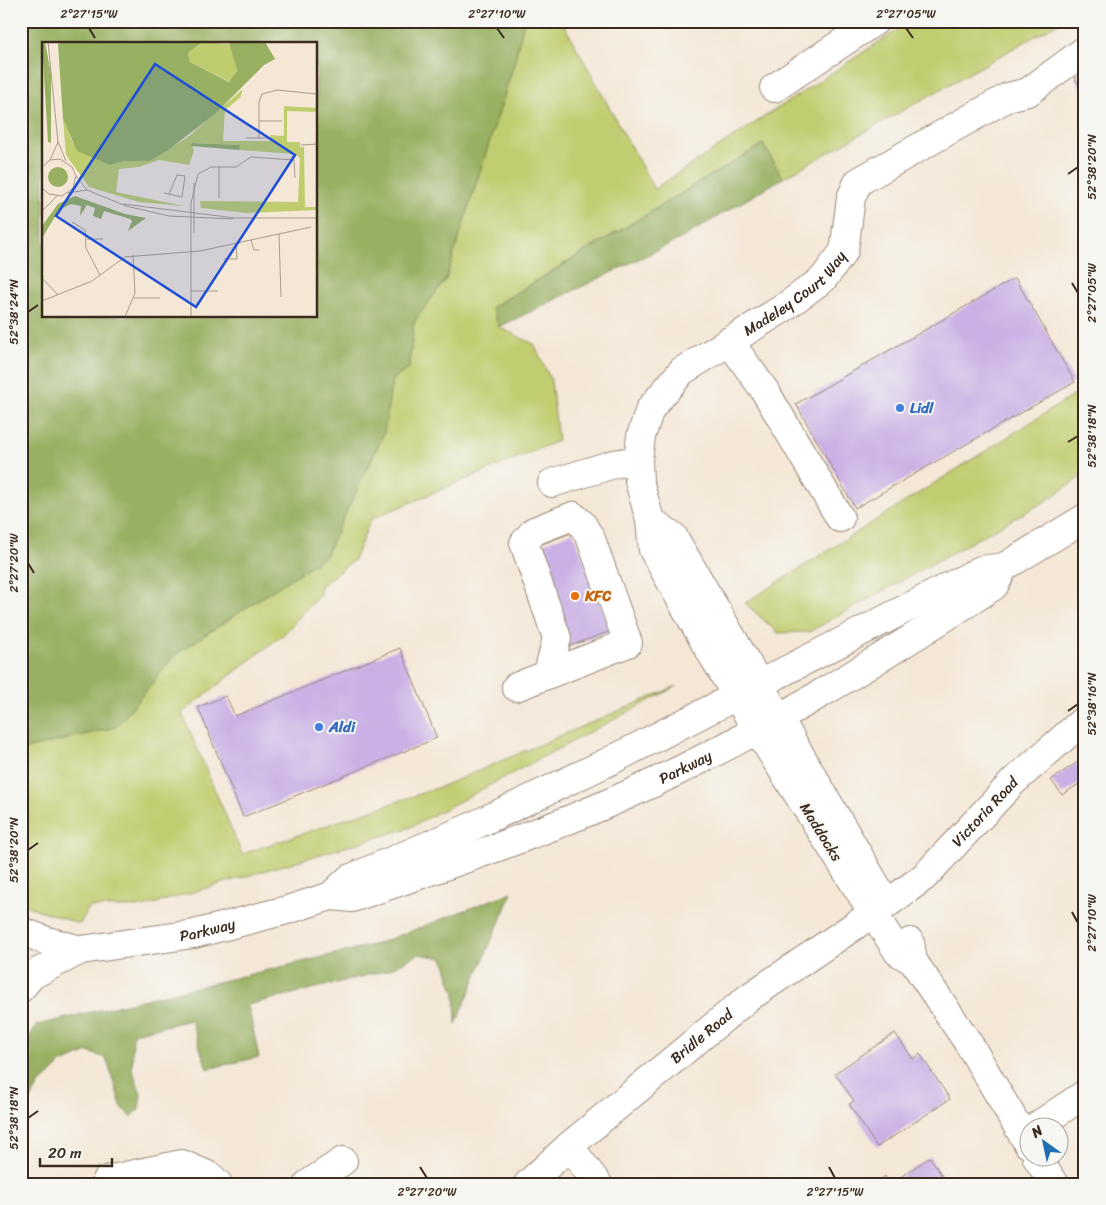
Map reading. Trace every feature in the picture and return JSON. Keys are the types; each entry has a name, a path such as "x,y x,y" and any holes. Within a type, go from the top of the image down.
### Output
{"street":[{"path":"774,88 844,30 875,21"},
{"name":"Madeley Court Way","path":"747,689 653,550 650,520 642,496 638,460 641,436 650,409 682,371 823,280 844,251 851,198 858,182 1008,96 1028,92 1085,50"},
{"path":"729,341 765,391 840,518"},
{"path":"552,483 614,464 638,460"},
{"path":"516,687 628,643 591,539 582,524 573,516 534,531 524,543 557,638 548,673"},
{"name":"Parkway","path":"331,896 349,879 519,805 664,735 747,689 981,570 1004,567 1085,518"},
{"name":"Parkway","path":"21,988 32,975 81,950 194,934 287,910 331,896 352,898 486,852 628,795 768,723 835,686 994,586 1004,567"},
{"name":"Maddocks","path":"747,689 880,909 898,952 913,960 1018,1119"},
{"name":"Victoria Road","path":"880,909 924,877 1013,782 1085,720"},
{"name":"Bridle Road","path":"528,1184 569,1146 748,998 880,909"},
{"name":"Parkway","path":"21,931 47,941 81,950"},
{"path":"1051,1118 1085,1094"},
{"path":"569,1146 598,1184"},
{"path":"308,1184 343,1161"},
{"path":"107,1180 182,1164 210,1176 218,1184"},
{"path":"1044,1168 1054,1184"}],"green space":[{"path":"21,21 524,21 514,64 446,279 414,322 409,368 392,380 384,433 325,556 176,654 116,727 21,750"},
{"path":"524,21 562,21 654,189 911,21 1062,21 783,178 763,144 492,307 499,327 534,344 551,380 558,441 371,519 354,560 320,586 320,594 285,633 182,713 242,854 440,787 677,686 409,828 143,907 89,907 80,924 21,904 21,750 116,727 176,654 325,556 384,433 392,380 409,368 414,322 446,279 514,64"},
{"path":"763,144 783,178 680,239 499,327 492,308"},
{"path":"1085,388 1085,474 1046,501 809,632 778,633 745,603"},
{"path":"512,892 456,1024 455,994 443,958 419,954 388,970 248,1005 259,1057 207,1069 191,1020 133,1033 132,1069 141,1093 139,1110 131,1117 122,1108 106,1058 88,1052 62,1063 39,1085 21,1117 21,1050 37,1025 377,944"}],"building":[{"path":"1085,73 1085,96 1075,78"},
{"path":"1015,278 1075,382 855,508 796,404"},
{"path":"573,532 611,631 570,646 532,548"},
{"name":"Aldi","path":"400,648 437,738 243,817 198,707 226,696 235,716"},
{"path":"1085,757 1085,780 1062,795 1051,780"},
{"path":"895,1033 913,1059 920,1054 950,1099 877,1147 849,1104 854,1101 835,1073"},
{"path":"930,1157 947,1184 890,1184"},
{"path":"885,1176 890,1184 875,1184"}],"place":[{"name":"Lidl","path":"900,408"},
{"name":"KFC","path":"575,596"},
{"name":"Aldi","path":"319,727"}]}
